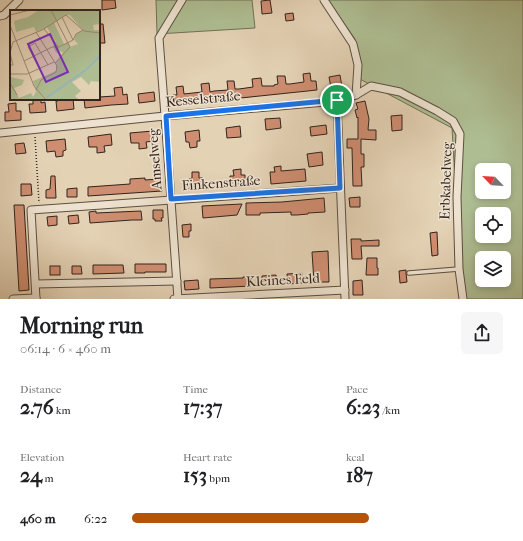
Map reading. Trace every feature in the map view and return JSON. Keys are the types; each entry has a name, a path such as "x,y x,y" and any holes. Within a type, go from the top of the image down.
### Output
{"street":[{"path":"0,16 4,15 18,0"},
{"name":"Amselweg","path":"178,299 166,116 159,38 182,0"},
{"path":"324,0 353,44 358,66 356,95"},
{"name":"Erbkabelweg","path":"337,100 356,95 371,86 400,92 437,111 453,122 460,134 457,196 458,269 463,299"},
{"path":"337,100 345,299"},
{"name":"Kesselstraße","path":"0,134 166,116 337,100"},
{"name":"Finkenstraße","path":"36,284 31,210 340,188"},
{"path":"14,299 36,298 36,284 177,281"},
{"name":"Kleines Feld","path":"174,299 345,290"}],"lane":[{"path":"409,273 458,269"}],"path":[{"path":"34,130 39,209"}],"green space":[{"path":"156,0 252,0 255,28 157,34"},
{"path":"328,0 523,0 523,299 463,299 452,128 356,77 355,39"}],"building":[{"path":"102,0 115,0 116,8 102,10"},
{"path":"270,0 272,13 262,14 261,1"},
{"path":"293,13 294,20 286,21 285,14"},
{"path":"100,24 103,24 105,43 100,43"},
{"path":"310,73 311,81 316,81 317,90 174,105 173,95 177,95 176,87 183,86 184,94 202,92 201,84 209,83 210,92 228,90 227,81 234,81 235,89 239,89 253,87 252,79 261,78 262,86 274,86 278,84 277,76 285,76 286,84 290,84 304,82 303,74"},
{"path":"340,75 342,87 331,88 329,77"},
{"path":"122,87 123,95 127,94 128,104 85,108 84,100 100,100 100,97 115,96 114,88"},
{"path":"154,92 155,101 139,103 138,94"},
{"path":"33,100 41,100 41,103 45,102 46,112 30,113 29,104 33,104"},
{"path":"73,100 74,109 57,111 56,101"},
{"path":"365,101 369,119 368,130 376,130 376,140 361,139 361,154 364,154 364,167 361,167 362,186 353,186 352,148 347,148 347,139 358,139 358,117 357,118 355,110 358,109 356,103"},
{"path":"16,103 16,111 21,111 21,120 5,121 5,112 9,112 8,104"},
{"path":"402,115 402,130 392,131 391,116"},
{"path":"280,118 281,128 266,130 265,119"},
{"path":"326,125 327,134 311,136 310,127"},
{"path":"240,126 241,137 227,138 226,128"},
{"path":"199,130 200,141 197,141 197,147 190,148 189,142 186,142 185,132"},
{"path":"153,131 154,141 146,142 147,148 139,149 139,143 131,143 130,133"},
{"path":"111,134 112,145 104,146 105,152 97,153 97,147 89,147 88,137"},
{"path":"65,139 66,150 63,151 63,156 56,157 55,151 47,152 46,141"},
{"path":"24,143 26,153 16,154 15,144"},
{"path":"322,152 323,165 309,167 307,154"},
{"path":"281,166 281,171 305,169 306,181 271,184 270,172 275,172 274,167"},
{"path":"241,169 241,175 245,175 245,186 231,187 230,176 234,176 233,170"},
{"path":"192,172 199,172 199,178 203,178 204,188 189,189 189,179 192,178"},
{"path":"51,176 55,176 56,198 46,198 46,190 50,189"},
{"path":"145,178 145,180 159,179 161,182 162,191 88,196 88,187 130,184 130,179"},
{"path":"21,184 31,184 32,195 21,196"},
{"path":"77,188 77,197 67,197 67,189"},
{"path":"360,197 360,207 350,207 349,198"},
{"path":"324,198 325,212 297,215 291,215 291,212 246,215 246,203 282,202"},
{"path":"242,204 237,215 203,218 202,206"},
{"path":"14,205 24,205 29,290 19,291"},
{"path":"153,210 163,210 163,218 161,218 162,221 155,221 155,219 153,219"},
{"path":"96,211 96,213 141,211 142,220 90,223 89,212"},
{"path":"78,215 79,223 69,224 68,216"},
{"path":"57,216 57,225 48,226 47,217"},
{"path":"191,224 189,237 183,237 182,225"},
{"path":"437,232 438,255 432,256 430,233"},
{"path":"351,239 361,239 361,241 379,240 379,246 361,246 362,259 352,259"},
{"path":"328,251 329,282 314,282 312,252"},
{"path":"367,258 377,258 378,275 366,275"},
{"path":"135,264 166,264 166,272 135,273"},
{"path":"93,265 123,265 124,273 93,274"},
{"path":"50,266 60,266 60,275 50,275"},
{"path":"72,266 81,266 82,274 72,274"},
{"path":"406,270 407,282 400,283 399,271"},
{"path":"302,273 302,283 288,284 287,274"},
{"path":"276,275 277,284 262,285 262,276"},
{"path":"250,277 251,286 210,288 210,279"},
{"path":"198,280 199,289 185,290 184,281"},
{"path":"362,280 363,295 353,295 353,281"}],"route":[{"path":"337,100 340,188 171,199 166,116 337,100"}]}
